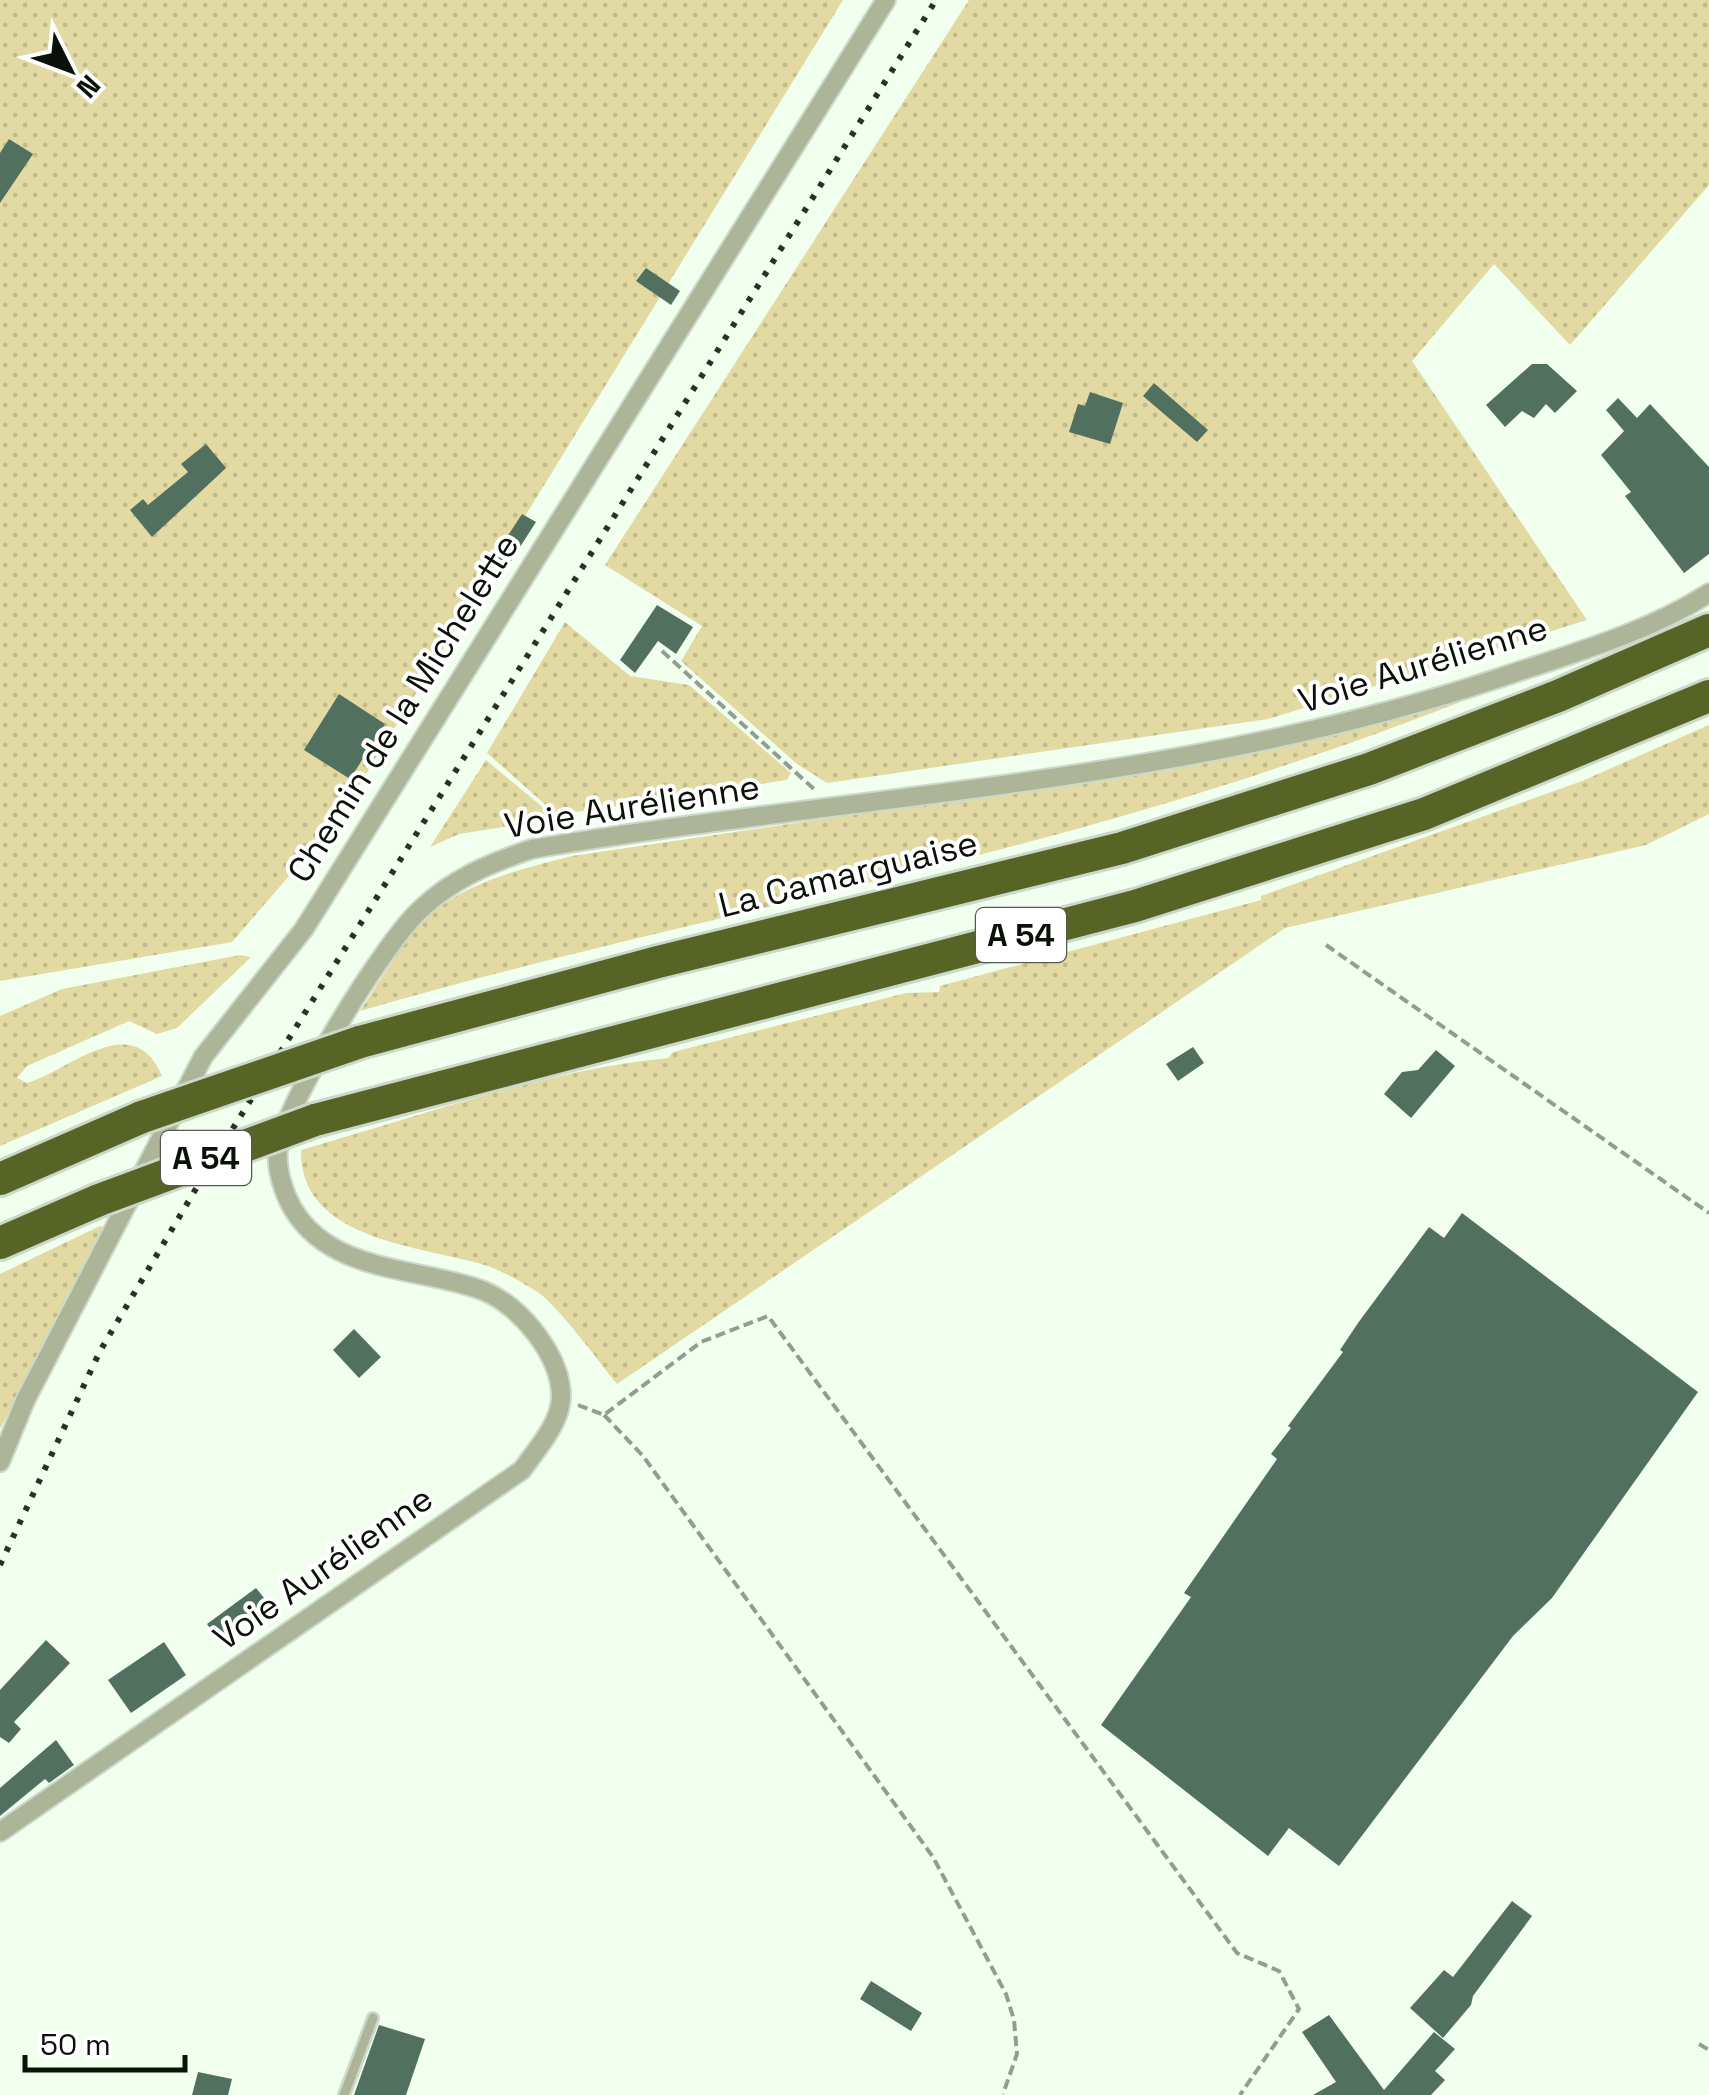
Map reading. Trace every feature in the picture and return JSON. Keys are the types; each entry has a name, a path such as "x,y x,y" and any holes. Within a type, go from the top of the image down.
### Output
{"highway":[{"name":"La Camarguaise","path":"0,1179 142,1117 360,1042 658,962 1122,848 1369,769 1558,696 1709,630"},
{"name":"A 54","path":"0,1243 99,1200 315,1120 1135,906 1424,814 1709,696"}],"street":[{"name":"Chemin de la Michelette","path":"0,1462 25,1401 203,1057 304,928 886,0"},
{"name":"Voie Aurélienne","path":"0,1832 522,1470 550,1432 561,1398 550,1353 512,1309 486,1292 374,1266 322,1238 294,1211 280,1176 277,1153 286,1122 350,1005 417,912 454,882 532,849 1104,773 1367,720 1602,644 1709,593"}],"lane":[{"path":"344,2095 373,2018"}],"path":[{"path":"662,651 790,764 832,808"},
{"path":"1326,945 1709,1213"},
{"path":"604,1415 701,1342 768,1316 1236,1953 1279,1971 1299,2009 1240,2095"},
{"path":"561,1398 604,1415 643,1456 933,1857 1006,1994 1014,2020 1017,2054 1003,2094"},
{"path":"1699,2044 1709,2050"}],"shaded area":[{"path":"0,0 843,0 339,818 232,942 0,981"},
{"path":"969,0 1709,0 1709,185 1570,345 1494,264 1412,361 1587,620 1268,719 827,783 797,764 681,661 702,626 605,565"},
{"path":"565,622 630,676 689,685 791,773 787,780 557,815 487,753"},
{"path":"1566,659 1365,738 1160,805 360,1011 402,947 434,912 489,880 531,867 572,856 1114,776"},
{"path":"1709,725 1709,814 1646,845 1285,928 617,1384 566,1320 536,1291 488,1266 401,1245 343,1222 321,1204 306,1181 301,1150 530,1083 668,1058 673,1052 906,993 939,992 940,986 1261,900 1261,896 1582,781"},
{"path":"486,760 552,815 542,821 459,834 430,847"},
{"path":"240,955 251,957 177,1028 157,1034 129,1021 27,1066 17,1078 27,1083 99,1049 118,1045 135,1046 150,1056 162,1076 0,1146 0,1016 62,989"},
{"path":"100,1226 108,1228 0,1429 0,1274"}],"building":[{"path":"9,139 33,154 0,203 0,153"},
{"path":"646,268 680,291 671,305 636,281"},
{"path":"1532,364 1547,364 1577,391 1555,413 1546,404 1534,418 1522,411 1505,427 1486,405"},
{"path":"1154,383 1208,430 1197,442 1143,396"},
{"path":"1090,392 1123,403 1110,444 1069,432 1078,404 1085,406"},
{"path":"1618,398 1637,418 1650,404 1709,467 1709,554 1684,573 1625,496 1631,492 1601,455 1624,431 1606,410"},
{"path":"206,444 226,468 152,537 130,510 143,499 148,505 188,472 181,464"},
{"path":"522,514 536,522 506,569 492,560"},
{"path":"657,605 693,627 676,654 658,641 635,673 620,660"},
{"path":"339,694 385,724 350,779 304,750"},
{"path":"1193,1047 1204,1063 1178,1081 1166,1064"},
{"path":"1436,1050 1455,1066 1411,1118 1384,1094 1402,1072 1418,1070"},
{"path":"1462,1213 1698,1392 1552,1598 1513,1636 1339,1866 1289,1828 1268,1856 1101,1725 1191,1597 1184,1593 1277,1459 1271,1454 1343,1352 1340,1350 1358,1323 1429,1227 1444,1238"},
{"path":"354,1329 381,1357 359,1378 333,1350"},
{"path":"256,1588 269,1604 219,1641 207,1624"},
{"path":"46,1640 70,1663 14,1722 21,1729 9,1743 0,1737 0,1690"},
{"path":"164,1642 186,1675 131,1713 108,1680"},
{"path":"56,1740 74,1765 49,1783 45,1779 0,1816 0,1788"},
{"path":"1512,1901 1532,1916 1473,1996 1471,2005 1443,2038 1410,2008 1444,1970 1453,1977"},
{"path":"871,1981 922,2013 911,2031 860,1999"},
{"path":"1329,2015 1384,2090 1434,2032 1455,2049 1435,2071 1445,2080 1431,2095 1313,2095 1336,2082 1302,2032"},
{"path":"379,2025 425,2039 406,2095 354,2095"},
{"path":"198,2072 232,2079 228,2095 192,2095"}],"railway":[{"path":"0,1565 100,1351 207,1170 936,0"}]}
